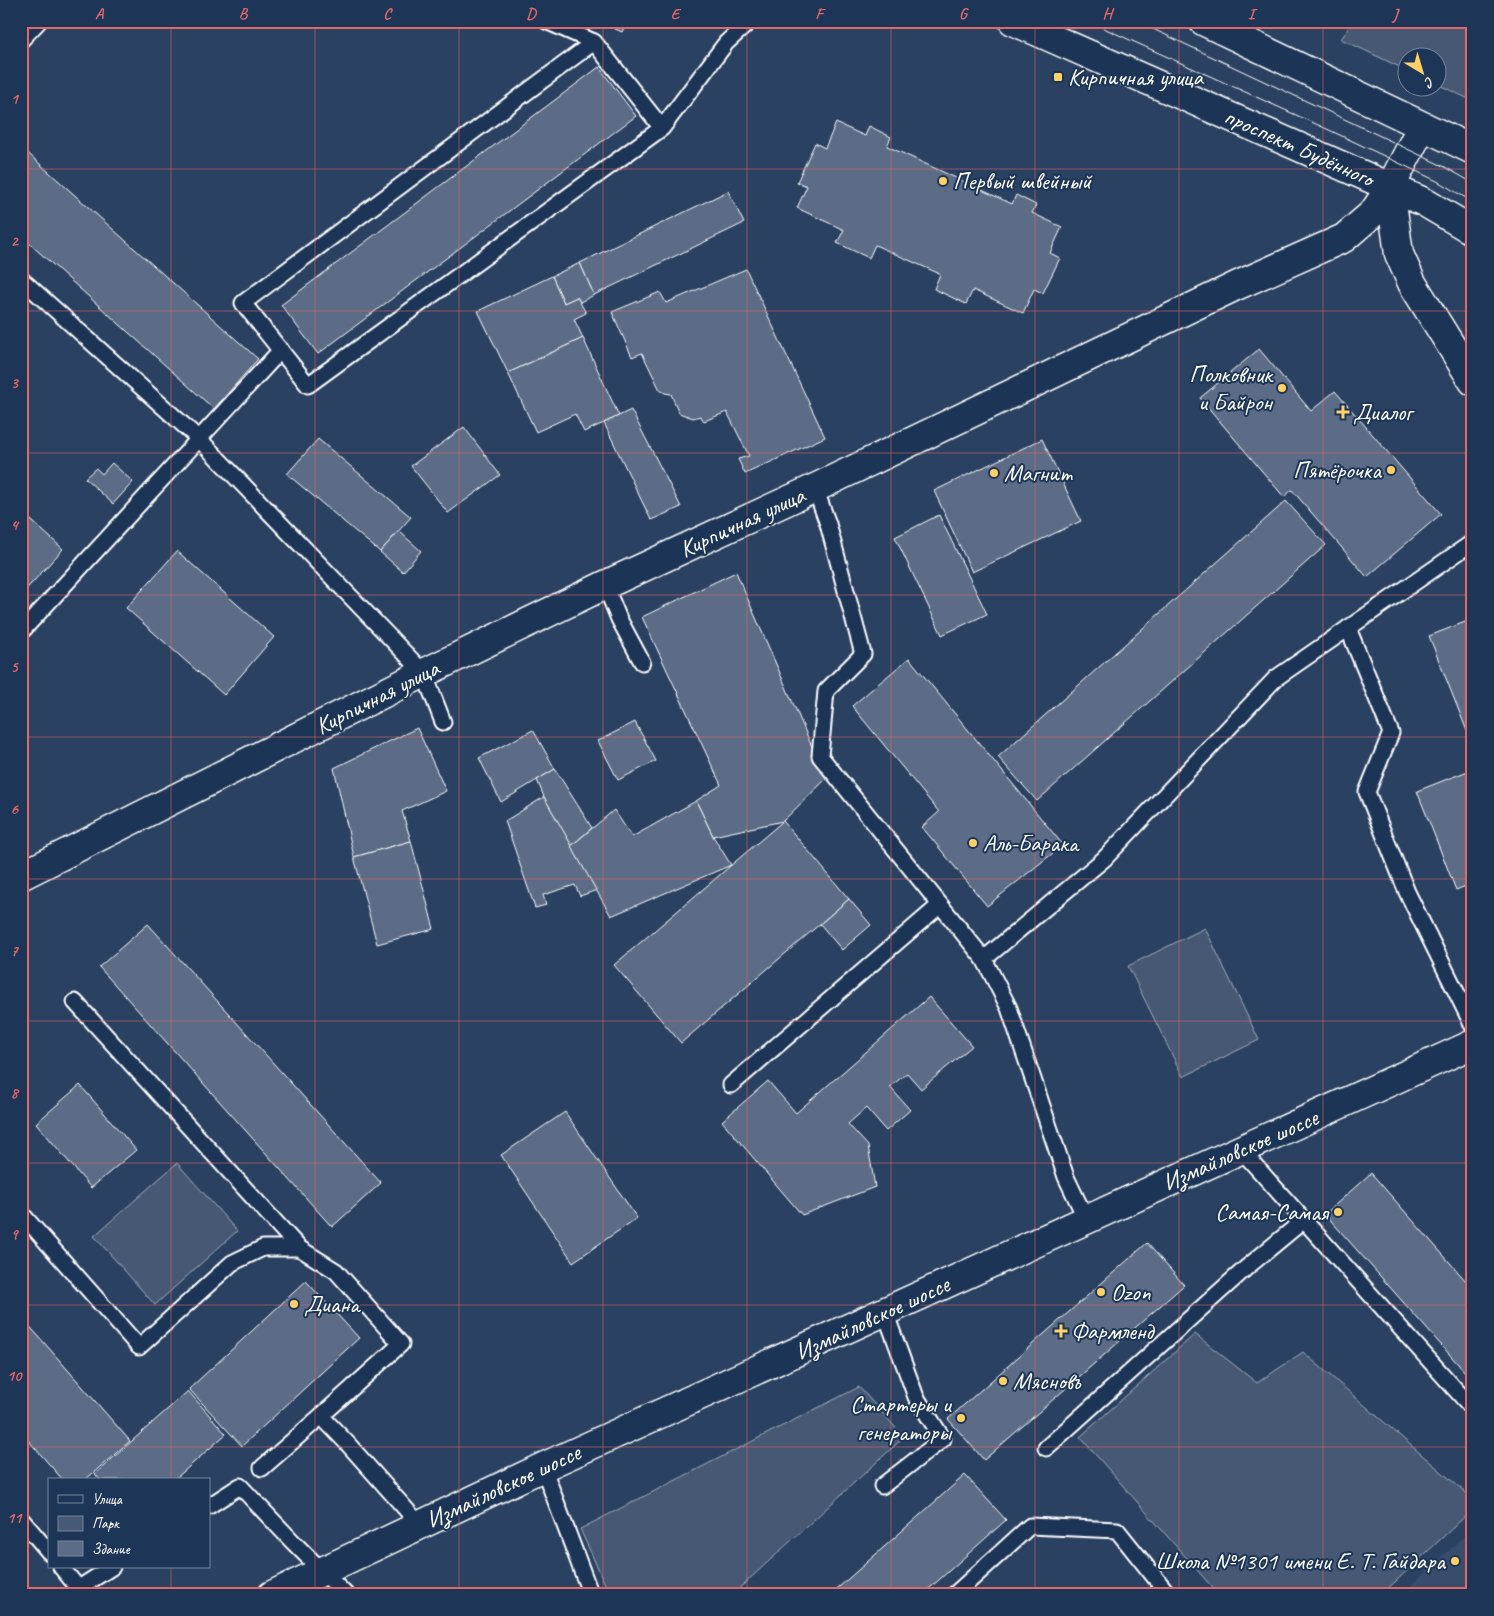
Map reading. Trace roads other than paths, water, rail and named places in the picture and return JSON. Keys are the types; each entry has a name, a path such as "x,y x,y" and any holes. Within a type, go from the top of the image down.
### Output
{"main road":[{"name":"проспект Будённого","path":"1012,21 1424,202 1473,231"},
{"path":"1203,21 1473,150"},
{"name":"Кирпичная улица","path":"21,876 424,673 604,585 815,488 1227,290 1344,238 1372,213 1390,188 1422,126"},
{"path":"1390,188 1399,254 1412,283 1473,381"},
{"name":"Измайловское шоссе","path":"272,1595 543,1467 1473,1044"}],"lane":[{"path":"21,40 38,21"},
{"path":"546,21 594,42 662,128"},
{"path":"594,42 243,303 308,385 662,128 726,43 750,21"},
{"path":"21,279 199,438 424,673 443,722"},
{"path":"21,632 281,350"},
{"path":"815,488 828,524 862,654 826,691 820,756 984,959 1009,1008 1066,1176 1086,1219"},
{"path":"984,959 1104,859 1276,678 1473,542"},
{"path":"604,585 619,619 642,662"},
{"path":"1348,628 1391,732 1367,792 1407,892 1473,1026"},
{"path":"731,1085 940,905"},
{"path":"75,1002 299,1248 336,1271 401,1344 262,1468"},
{"path":"1241,1150 1473,1409"},
{"path":"21,1213 139,1347 232,1263 263,1248 299,1248"},
{"path":"1046,1448 1233,1279 1304,1220"},
{"path":"882,1486 943,1439 916,1397 885,1312"},
{"path":"321,1416 420,1525"},
{"path":"543,1467 592,1595"},
{"path":"210,1505 240,1486 346,1595"},
{"path":"21,1519 48,1551"},
{"path":"954,1595 1030,1526 1117,1530 1169,1595"},
{"path":"63,1568 81,1591 111,1568"}],"tram line":[{"path":"1088,21 1327,129 1437,181 1473,202"},
{"path":"1136,21 1445,167 1473,183"}],"place":[{"name":"Кирпичная улица","path":"1058,77"},
{"name":"Первый швейный","path":"943,181"},
{"name":"Полковник и Байрон","path":"1282,388"},
{"name":"Диалог","path":"1343,412"},
{"name":"Пятёрочка","path":"1391,470"},
{"name":"Магнит","path":"994,473"},
{"name":"Аль-Барака","path":"973,843"},
{"name":"Самая-Самая","path":"1338,1212"},
{"name":"Ozon","path":"1101,1292"},
{"name":"Диана","path":"294,1304"},
{"name":"Фармленд","path":"1061,1331"},
{"name":"Мясновъ","path":"1003,1381"},
{"name":"Стартеры и генераторы","path":"961,1418"},
{"name":"Школа №1301 имени Е. Т. Гайдара","path":"1455,1561"}]}
